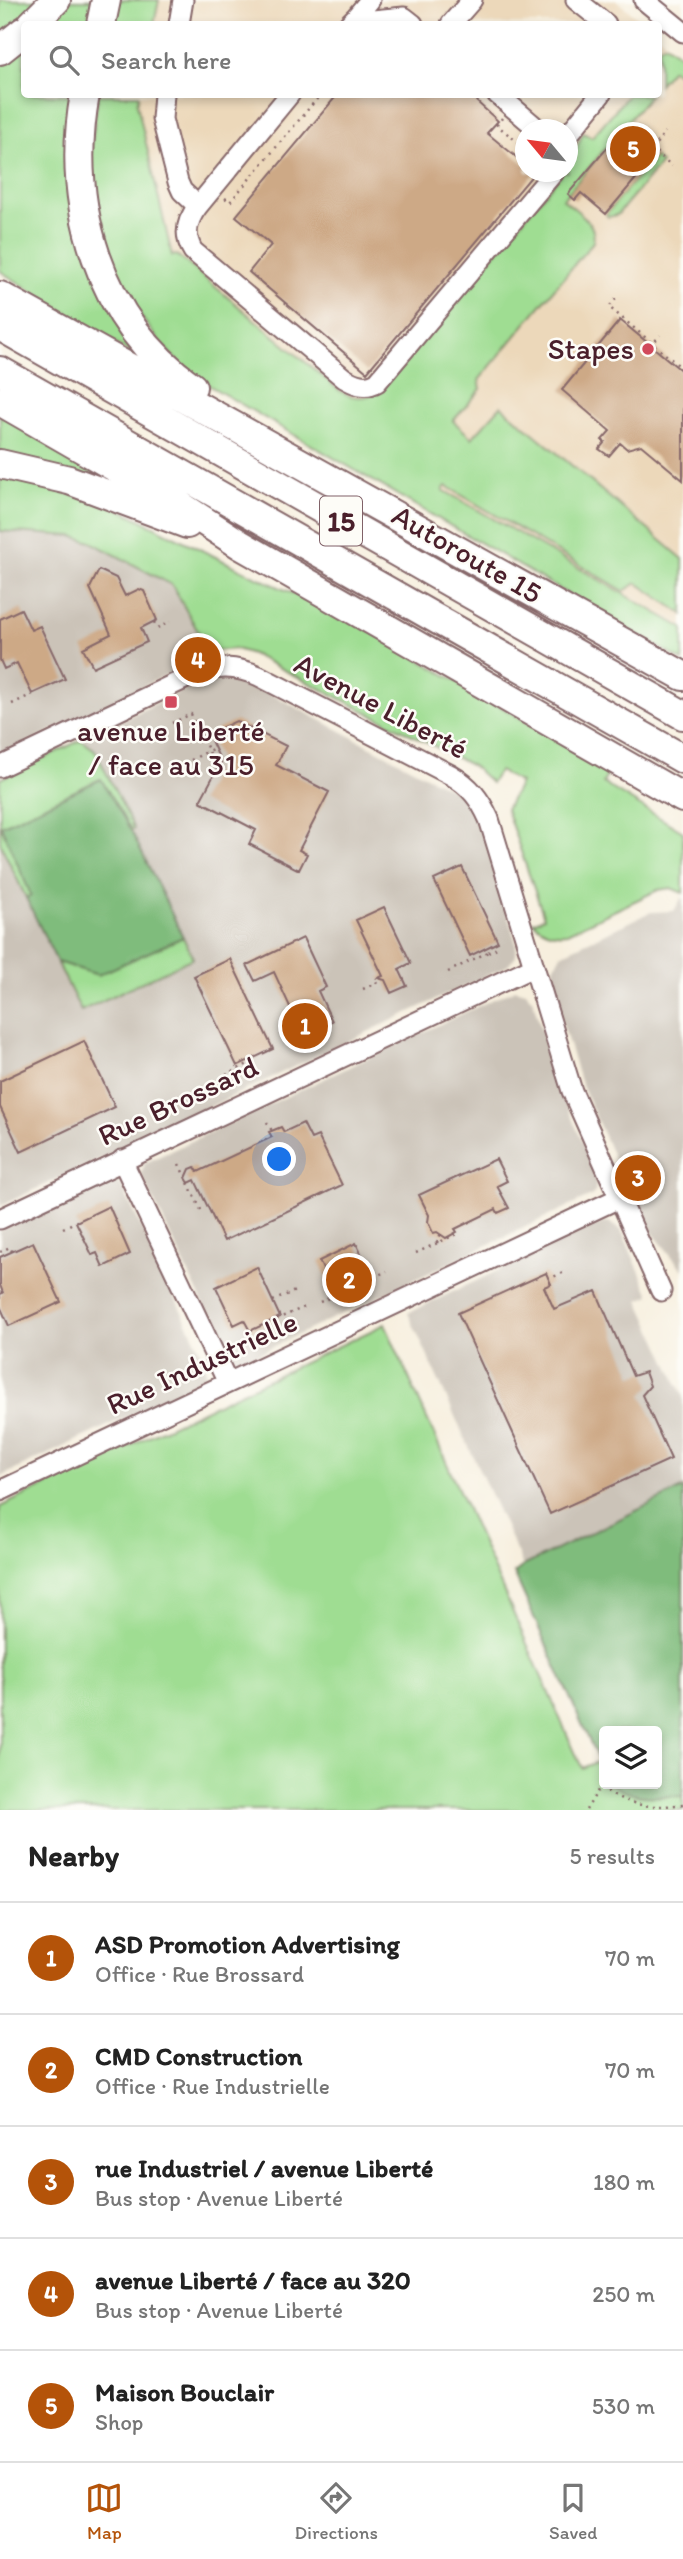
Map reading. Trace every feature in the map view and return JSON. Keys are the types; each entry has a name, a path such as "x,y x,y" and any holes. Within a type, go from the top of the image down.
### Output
{"highway":[{"path":"35,21 55,0"},
{"path":"102,21 106,0"},
{"path":"0,50 21,33"},
{"path":"85,98 79,155 81,198 87,227 99,267 111,293 146,345 169,369 204,395 444,544"},
{"path":"0,288 46,320"},
{"path":"0,296 683,676"},
{"name":"Autoroute 15","path":"0,326 683,715"},
{"name":"15","path":"0,371 683,759"},
{"path":"0,401 167,497 242,545 683,798"},
{"path":"0,464 69,480 242,545"}],"street":[{"path":"179,21 183,0"},
{"path":"352,21 370,0"},
{"path":"454,21 472,0"},
{"path":"576,0 602,21"},
{"path":"645,0 661,20 683,32"},
{"path":"352,21 404,17 409,21"},
{"path":"164,98 162,119 177,181 182,191 198,206"},
{"path":"287,98 198,206 187,225 187,239 192,251 344,378 358,385 372,385 384,374 546,182"},
{"path":"578,123 598,98"},
{"path":"497,104 521,119"},
{"name":"Avenue Liberté","path":"0,767 202,671 229,667 248,671 451,775 477,795 489,819 572,1091 661,1291"},
{"name":"Rue Brossard","path":"0,1219 533,967"},
{"path":"122,1160 228,1383"},
{"name":"Rue Industrielle","path":"0,1492 619,1198"}],"path":[{"path":"220,194 230,202 318,98"},
{"path":"497,104 502,119 497,125 515,140"},
{"path":"624,125 672,166"},
{"path":"652,149 665,132"},
{"path":"616,299 609,307 683,369"},
{"path":"652,345 660,335"},
{"path":"154,622 157,628 170,622"},
{"path":"12,704 34,693"},
{"path":"172,723 191,714 214,762"},
{"path":"191,760 214,748"},
{"path":"448,972 487,950 499,947"},
{"path":"363,989 382,980"},
{"path":"289,1045 309,1035 307,1032"},
{"path":"226,1075 250,1063 249,1061"},
{"path":"267,1122 272,1131"},
{"path":"178,1164 186,1175 203,1214"},
{"path":"63,1228 79,1220"},
{"path":"437,1243 441,1233"},
{"path":"416,1253 459,1233"},
{"path":"0,1252 10,1247 12,1251"},
{"path":"356,1283 357,1285 387,1271"},
{"path":"548,1279 565,1272"},
{"path":"320,1302 351,1286"},
{"path":"272,1301 297,1290"},
{"path":"270,1322 305,1307"},
{"path":"586,1810 600,1787 615,1797 640,1806 683,1804"}],"shaded area":[{"path":"159,0 616,0 641,21 155,21"},
{"path":"662,39 683,57 683,629 443,490 174,266 137,104 138,98 662,98"},
{"path":"0,531 72,536 91,542 172,585 212,657 196,661 0,755"},
{"path":"220,677 240,679 252,684 462,795 480,822 516,943 516,956 507,966 0,1206 0,843 81,1011 193,959 95,750 81,740 190,687"},
{"path":"683,896 683,1270 639,1216 580,1081 550,981 561,954 651,912 674,911"},
{"path":"515,989 526,992 533,1001 556,1081 597,1176 595,1192 249,1358 242,1360 231,1357 141,1174 145,1163"},
{"path":"110,1179 121,1185 204,1358 206,1373 199,1382 0,1477 0,1231"},
{"path":"609,1222 621,1230 650,1295 639,1300 683,1396 683,1488 523,1566 408,1313 565,1239"}],"green space":[{"path":"0,0 39,0 20,21 0,34"},
{"path":"66,0 98,0 94,21 47,21"},
{"path":"117,0 159,0 155,21 113,21"},
{"path":"665,44 683,57 683,78 672,69 662,81 662,46"},
{"path":"21,45 21,98 79,98 72,157 143,361 0,271 0,60"},
{"path":"98,98 138,98 137,104 172,256 177,255 340,391 362,397 382,388 555,182 577,182 563,199 589,223 594,235 593,242 479,380 481,389 453,421 472,438 501,406 683,559 683,614 637,583 624,591 446,486 443,490 683,628 683,661 210,386 183,367 161,344 128,299 95,219 89,161"},
{"path":"625,98 647,98 578,181 578,144 583,133 592,137"},
{"path":"654,157 661,163 617,215 608,217 606,214"},
{"path":"0,415 152,500 0,456"},
{"path":"0,476 107,503 248,573 351,620 610,770 603,783 683,832 683,893 671,888 658,890 567,933 553,933 541,928 533,922 544,917 506,809 520,783 499,771 491,783 474,767 252,654 236,649 209,651 172,585 91,542 72,536 0,531"},
{"path":"81,740 95,750 134,829 131,830 100,779 1,826 32,895 26,898 0,843 0,779"},
{"path":"101,779 133,834 183,937 98,975 57,962 26,898 31,895 1,826"},
{"path":"183,937 193,958 81,1011 57,962 98,975"},
{"path":"385,1324 582,1768 599,1761 599,1789 621,1789 632,1794 654,1797 683,1796 683,1810 0,1810 0,1507"},
{"path":"683,1488 683,1796 637,1795 620,1789 662,1789 662,1726 599,1726 599,1762 514,1573 523,1566"}],"building":[{"path":"335,98 480,98 477,102 498,121 487,133 515,156 515,182 527,182 367,372 249,272 271,245 236,216"},
{"path":"623,129 655,156 606,214 581,193 575,200 568,194"},
{"path":"620,320 683,372 683,480 641,445 627,449 620,443 609,456 599,449 605,442 602,440 610,431 562,390"},
{"path":"99,570 116,578 125,596 139,589 144,591 157,620 141,628 147,642 93,667 83,648 111,634 90,588"},
{"path":"21,609 31,630 40,626 65,679 32,694 17,663 4,669 0,660 0,619"},
{"path":"236,721 286,746 276,765 329,792 299,850 307,854 299,870 249,844 256,830 200,801 221,762 208,734"},
{"path":"462,867 498,942 470,956 434,880"},
{"path":"384,907 411,963 399,969 407,986 391,993 385,980 378,978 383,976 356,920"},
{"path":"303,938 326,987 318,991 332,1021 303,1035 274,972 255,981 247,965"},
{"path":"230,959 273,1049 237,1066 194,976"},
{"path":"84,1041 115,1107 21,1152 0,1107 0,1081"},
{"path":"303,1123 311,1139 318,1136 342,1185 224,1241 195,1180 189,1183 186,1178 190,1169 195,1167 198,1172 272,1137 269,1132 281,1127 284,1132"},
{"path":"496,1159 507,1181 497,1186 509,1208 498,1213 496,1209 455,1229 457,1232 446,1238 437,1232 433,1233 428,1222 429,1215 419,1195"},
{"path":"109,1206 130,1254 103,1267 97,1253 92,1255 76,1222"},
{"path":"33,1242 61,1302 9,1326 0,1306 0,1294 3,1293 0,1285 0,1257"},
{"path":"356,1243 372,1276 335,1294 319,1261"},
{"path":"257,1267 280,1317 250,1331 244,1320 234,1325 216,1287"},
{"path":"546,1273 551,1284 544,1287 554,1309 596,1291 633,1376 645,1372 650,1386 642,1395 671,1459 550,1514 458,1313"}],"place":[{"name":"Maison Bouclair","path":"633,149"},
{"name":"Stapes","path":"648,349"},
{"name":"avenue Liberté / face au 320","path":"198,660"},
{"name":"avenue Liberté / face au 315","path":"171,702"},
{"name":"ASD Promotion Advertising","path":"305,1026"},
{"name":"rue Industriel / avenue Liberté","path":"638,1178"},
{"name":"CMD Construction","path":"349,1280"}]}
